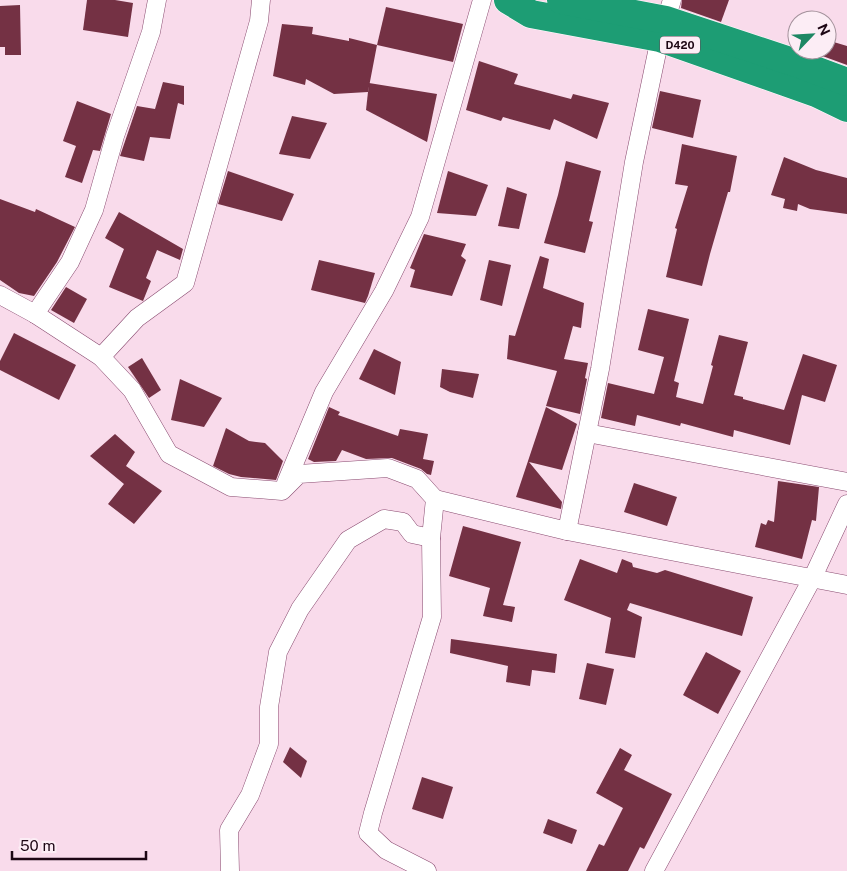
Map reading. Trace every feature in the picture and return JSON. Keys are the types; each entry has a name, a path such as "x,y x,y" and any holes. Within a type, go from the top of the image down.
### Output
{"highway":[{"name":"D420","path":"508,0 530,7 666,19 847,108"},
{"name":"D420","path":"561,0 666,19 847,82"}],"street":[{"path":"35,314 70,262 94,210 115,136 151,32 157,0"},
{"path":"100,357 137,318 185,283 213,186 226,131 259,21 261,0"},
{"path":"282,491 324,392 384,291 420,217 482,0"},
{"path":"567,531 600,368 634,162 666,19"},
{"path":"0,295 35,314 100,357 132,390 169,454 231,487 282,491 299,474 388,468 417,479 435,500 567,531 847,585"},
{"path":"587,433 847,482"},
{"path":"427,871 386,850 368,833 432,617 431,538 435,500"},
{"path":"654,871 812,579 847,504"},
{"path":"230,871 230,830 250,795 269,744 269,707 278,652 300,609 348,540 384,519 403,522 412,534 431,538"}],"building":[{"path":"87,0 115,0 133,3 128,37 83,30"},
{"path":"682,0 729,0 721,22 681,8"},
{"path":"20,5 21,55 5,55 5,47 0,47 0,6"},
{"path":"386,7 463,24 453,62 377,45"},
{"path":"282,24 313,27 312,34 349,41 349,38 377,45 368,92 334,94 306,79 305,85 273,76"},
{"path":"837,43 847,46 847,65 833,60 837,60"},
{"path":"479,61 518,74 514,84 571,99 573,94 609,103 597,139 554,119 550,130 503,117 501,121 466,110"},
{"path":"163,82 184,86 184,105 178,103 170,139 150,137 144,161 120,156 137,106 155,109"},
{"path":"369,83 437,94 427,142 366,110"},
{"path":"660,91 701,100 693,138 652,128"},
{"path":"77,101 111,114 100,151 93,150 82,183 65,177 76,146 63,141"},
{"path":"292,116 327,123 310,159 279,154"},
{"path":"682,144 737,156 730,192 728,192 702,286 666,277 677,229 675,228 688,186 675,184"},
{"path":"784,157 816,170 847,178 847,214 810,209 798,204 797,211 783,208 785,199 771,195"},
{"path":"566,161 601,171 589,221 593,222 585,253 544,243"},
{"path":"228,171 294,194 282,221 218,204"},
{"path":"448,171 488,185 476,216 437,213"},
{"path":"507,187 527,194 519,229 498,226"},
{"path":"0,199 35,212 36,209 75,227 57,262 34,296 19,293 0,280"},
{"path":"119,212 183,249 180,260 157,250 146,278 151,281 143,301 109,287 124,249 105,238"},
{"path":"424,234 466,244 461,256 466,260 452,296 410,287 415,270 410,268"},
{"path":"540,256 549,259 543,288 584,303 581,328 573,326 564,359 588,363 580,414 546,406 557,371 507,359 509,335 515,336"},
{"path":"319,260 375,273 365,303 311,290"},
{"path":"489,260 511,265 502,306 480,300"},
{"path":"66,287 87,299 74,323 51,310"},
{"path":"648,309 689,319 674,381 679,383 676,397 703,404 719,335 748,342 734,395 784,410 803,354 837,365 825,402 802,395 790,445 734,430 733,437 681,423 680,426 637,415 635,426 601,418 608,383 654,394 664,357 638,350"},
{"path":"14,333 76,365 59,400 0,370 0,361"},
{"path":"374,349 401,362 395,395 359,379"},
{"path":"142,358 161,390 149,398 128,367"},
{"path":"442,369 479,374 473,398 450,392 440,387"},
{"path":"180,379 222,398 204,427 171,420"},
{"path":"329,407 340,412 338,415 398,436 400,429 428,434 423,459 434,461 431,475 421,469 392,458 366,459 342,450 336,461 314,462 308,459"},
{"path":"546,407 577,424 562,470 529,462 562,502 561,509 516,497"},
{"path":"226,428 249,441 265,443 283,461 276,480 241,477 229,474 213,466"},
{"path":"115,434 135,452 126,466 162,491 134,524 108,504 124,484 90,456"},
{"path":"778,481 819,487 816,521 812,520 802,559 755,547 761,523 766,525 768,520 774,522"},
{"path":"634,483 677,497 667,526 624,512"},
{"path":"463,526 521,542 503,605 515,607 512,622 483,616 490,588 449,576"},
{"path":"580,559 617,573 622,559 632,563 633,567 657,573 665,570 753,597 742,636 630,603 627,610 642,617 635,658 605,653 611,618 564,600"},
{"path":"451,639 557,654 555,673 532,670 530,686 506,682 508,666 450,653"},
{"path":"706,652 741,671 718,714 683,695"},
{"path":"587,663 614,669 606,705 579,699"},
{"path":"290,747 307,761 301,778 283,762"},
{"path":"620,748 632,755 624,770 672,794 644,849 640,847 628,871 586,871 599,844 604,846 623,808 596,793"},
{"path":"422,777 453,787 443,819 412,809"},
{"path":"548,819 577,830 572,844 543,833"}]}
